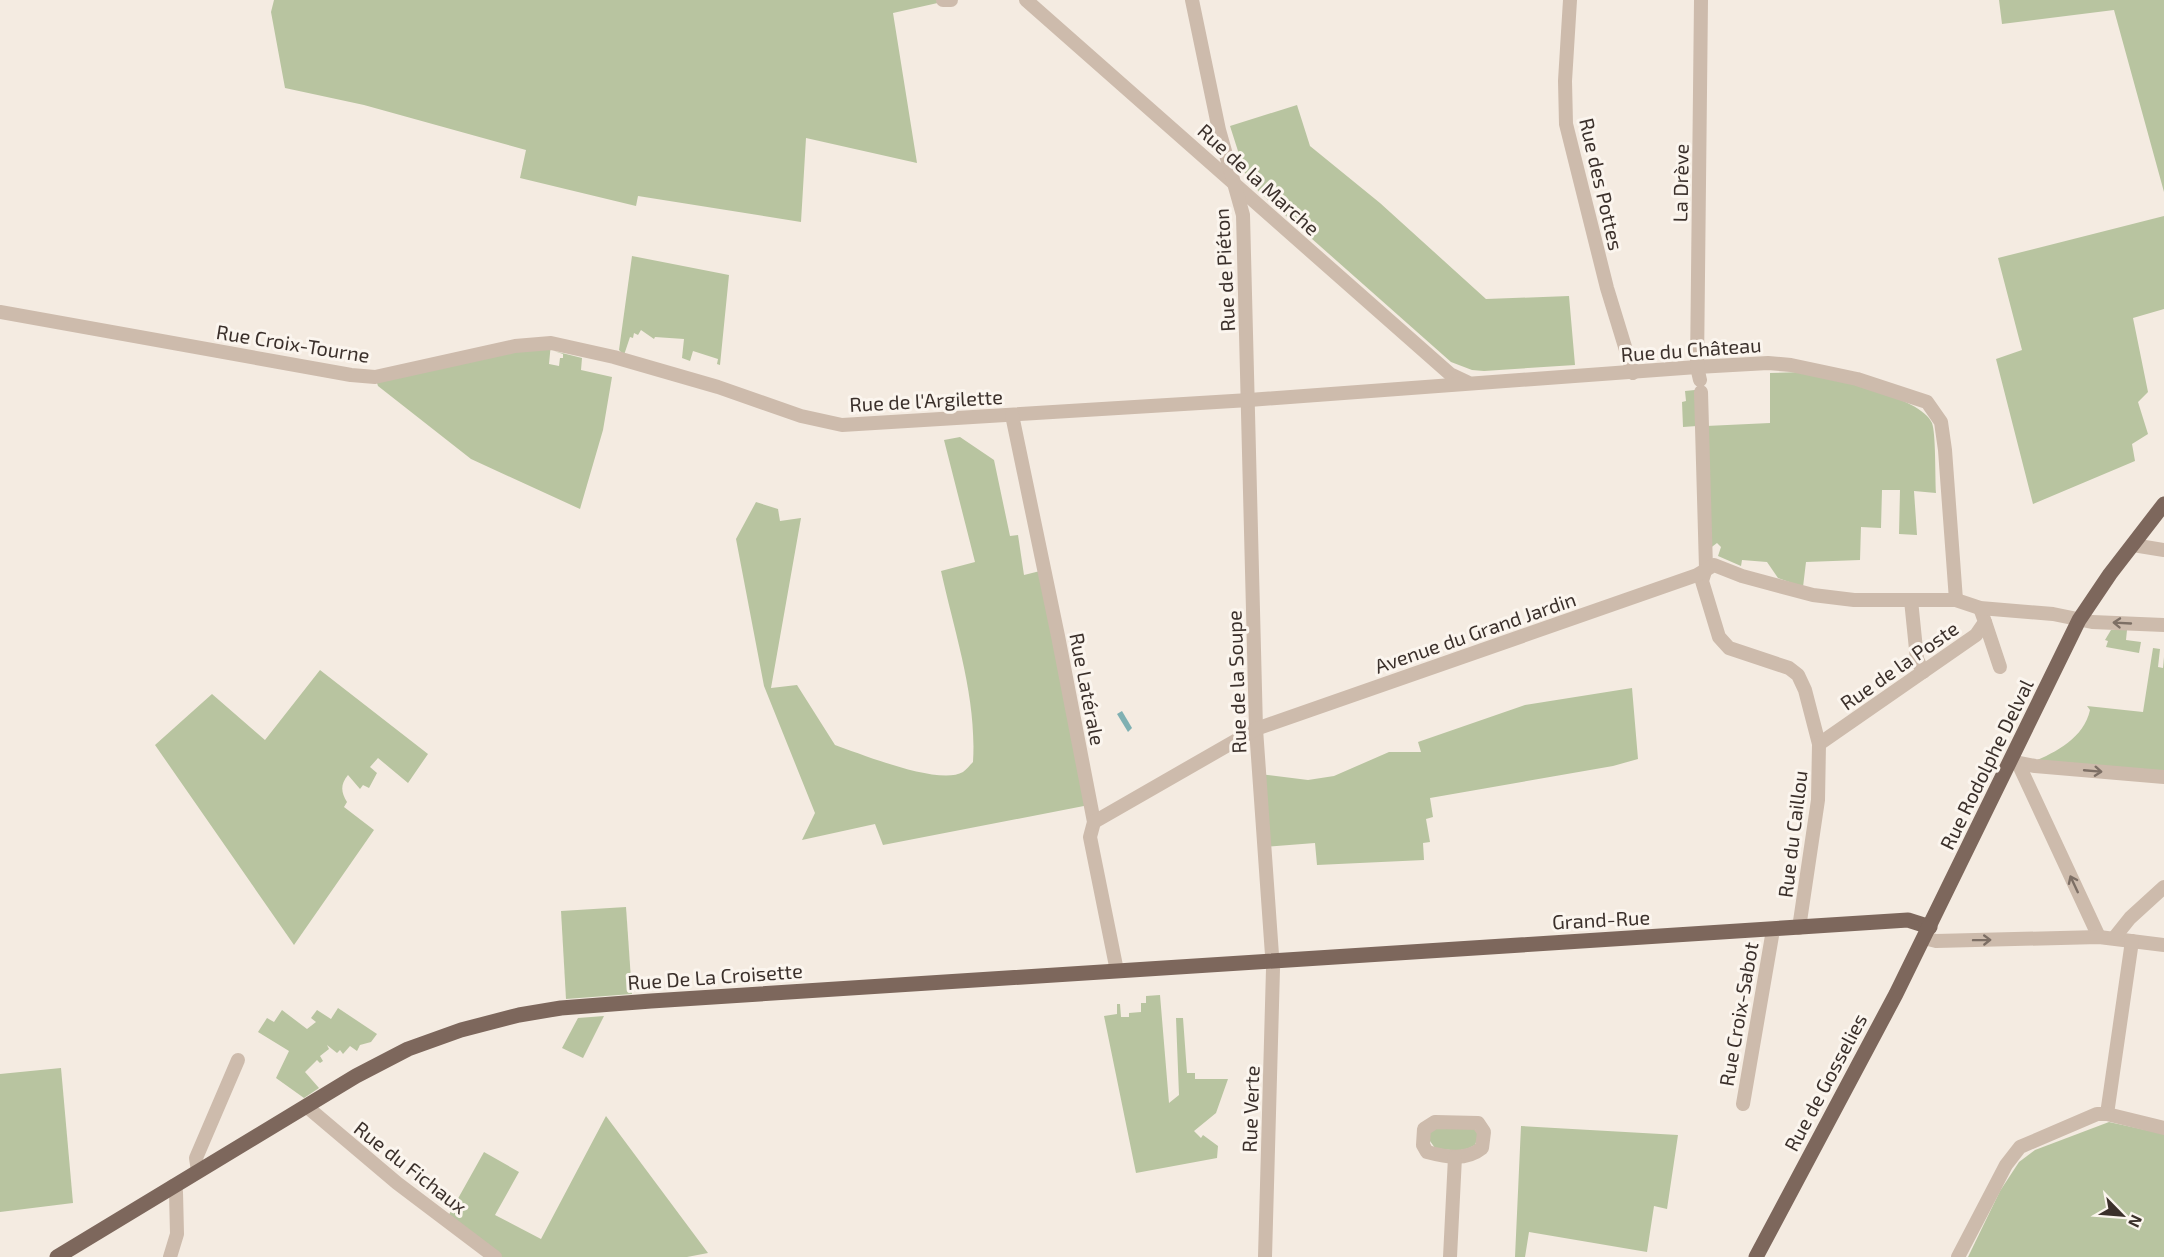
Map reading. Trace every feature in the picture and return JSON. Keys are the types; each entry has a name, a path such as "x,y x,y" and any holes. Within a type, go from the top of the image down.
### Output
{"main road":[{"name":"Rue Rodolphe Delval","path":"1927,933 2014,762 2079,620 2164,504"},
{"name":"Grand-Rue","path":"1272,962 1908,920 1927,933"},
{"name":"Rue de Gosselies","path":"1756,1257 1927,933"},
{"name":"Rue De La Croisette","path":"57,1257 369,1069 421,1044 466,1028 531,1012 651,1001 1272,962"}],"street":[{"path":"943,0 951,0"},
{"name":"Rue de la Marche","path":"1026,0 1450,374 1469,383"},
{"name":"Rue de Piéton","path":"1192,0 1218,130 1237,186 1243,215 1249,400"},
{"name":"Rue des Pottes","path":"1570,0 1566,61 1566,124 1607,288 1633,373"},
{"name":"La Drève","path":"1701,0 1699,380 1706,568"},
{"name":"Rue Croix-Tourne","path":"0,312 351,375 375,377 515,346 551,344 614,357"},
{"name":"Rue de l'Argilette","path":"614,357 827,423 842,425 1249,400"},
{"name":"Rue du Château","path":"1249,400 1633,373 1699,380 1768,363 1848,376 1927,402 1941,422 1946,450 1956,600"},
{"name":"Rue de la Soupe","path":"1249,400 1256,729 1272,962"},
{"name":"Rue Latérale","path":"1012,415 1094,822 1090,837 1118,971"},
{"path":"2133,545 2164,550"},
{"path":"1706,568 1714,565 1742,576 1814,595 1854,600 1956,600 1980,608 2079,620 2164,625"},
{"name":"Avenue du Grand Jardin","path":"1094,822 1256,729 1697,575 1706,568"},
{"name":"Rue du Caillou","path":"1706,568 1702,581 1719,637 1729,648 1789,668 1803,682 1819,744 1818,800 1799,928"},
{"path":"1911,600 1917,659 1923,672"},
{"name":"Rue de la Poste","path":"1819,744 1976,634 1985,622 1980,608"},
{"path":"1985,622 2000,667"},
{"path":"2014,762 2164,777"},
{"path":"2014,762 2098,937"},
{"path":"2114,938 2130,918 2164,887"},
{"name":"Rue Croix-Sabot","path":"1743,1104 1773,930"},
{"path":"1927,933 1936,941 2098,937 2164,945"},
{"path":"2107,1114 2132,941"},
{"name":"Rue Verte","path":"1265,1257 1272,962"},
{"path":"198,1171 195,1167 196,1158 238,1060"},
{"name":"Rue du Fichaux","path":"306,1106 397,1183 495,1257"},
{"path":"1958,1257 2006,1165 2020,1147 2097,1114 2107,1114 2164,1128"},
{"path":"1450,1257 1455,1157"},
{"path":"170,1257 177,1234 176,1192 173,1186"}],"green space":[{"path":"274,0 951,0 893,13 917,163 806,138 801,222 638,196 636,206 520,178 526,150 364,105 285,88 271,12"},
{"path":"1999,0 2164,0 2164,192 2114,10 2002,24"},
{"path":"1297,105 1310,146 1380,203 1486,299 1569,296 1575,365 1484,371 1472,370 1451,362 1259,192 1245,173 1230,126"},
{"path":"2164,216 2164,309 2133,318 2148,392 2138,402 2148,434 2132,444 2135,461 2033,504 1996,359 2022,350 1998,258"},
{"path":"632,256 729,275 720,365 717,364 718,359 693,351 690,361 682,358 684,339 655,337 654,339 641,330 638,335 634,333 633,338 630,337 624,355 619,350"},
{"path":"551,343 549,364 559,366 560,358 563,358 563,354 554,351 582,358 581,370 612,377 603,430 580,509 471,459 378,386 375,377"},
{"path":"1804,372 1874,390 1894,397 1924,413 1932,423 1933,429 1936,493 1914,491 1917,535 1899,534 1900,490 1882,490 1881,528 1861,527 1860,560 1806,562 1803,587 1778,578 1767,562 1742,560 1741,566 1718,556 1721,547 1717,543 1709,549 1706,426 1770,423 1770,373"},
{"path":"1695,390 1697,426 1683,427 1682,402 1686,401 1685,391"},
{"path":"960,437 994,460 1010,536 1018,535 1024,575 1044,570 1089,805 883,845 875,824 802,840 815,813 764,686 736,539 756,502 778,509 780,521 801,518 771,688 797,685 835,745 919,772 952,775 963,772 973,762 972,714 964,666 941,571 975,562 944,440"},
{"path":"2111,630 2127,630 2126,640 2141,642 2139,653 2106,647 2108,641 2105,640"},
{"path":"2153,648 2160,649 2158,667 2163,668 2164,657 2164,773 2033,762 2060,749 2082,729 2090,710 2087,706 2143,712"},
{"path":"320,670 428,754 408,783 378,758 370,767 377,773 369,788 363,785 360,789 348,775 345,779 342,788 347,802 344,807 374,830 294,945 155,745 212,694 265,740"},
{"path":"1632,688 1638,759 1613,766 1430,798 1433,817 1426,819 1430,842 1423,843 1424,860 1317,865 1315,843 1264,847 1259,774 1308,780 1334,776 1389,752 1421,752 1418,742 1525,705"},
{"path":"626,907 632,994 566,999 561,911"},
{"path":"1160,995 1169,1103 1179,1095 1176,1018 1183,1018 1187,1073 1195,1073 1195,1079 1228,1079 1216,1113 1194,1131 1201,1138 1203,1135 1218,1146 1217,1158 1136,1173 1104,1016 1117,1014 1117,1004 1120,1004 1121,1017 1129,1017 1129,1013 1141,1012 1141,1003 1146,1003 1146,996"},
{"path":"338,1008 377,1034 371,1042 360,1045 357,1051 350,1046 343,1054 340,1050 337,1053 327,1045 329,1049 320,1056 323,1061 320,1063 317,1060 305,1072 319,1088 304,1098 276,1078 289,1051 258,1032 267,1018 274,1022 282,1010 307,1029 316,1022 311,1018 317,1010 331,1019"},
{"path":"604,1016 583,1058 562,1048 578,1018"},
{"path":"61,1068 73,1203 0,1212 0,1074"},
{"path":"606,1116 708,1253 687,1257 495,1257 446,1220 484,1152 519,1172 495,1215 541,1239"},
{"path":"2109,1122 2164,1134 2164,1257 1968,1257 2000,1191 2019,1162 2035,1150"},
{"path":"1521,1126 1678,1135 1667,1209 1654,1206 1647,1252 1529,1232 1525,1257 1515,1257"},
{"path":"1473,1127 1479,1134 1475,1145 1465,1149 1435,1148 1430,1141 1430,1132 1436,1128"}],"water":[{"path":"1122,711 1132,728 1128,732 1117,714"}]}
